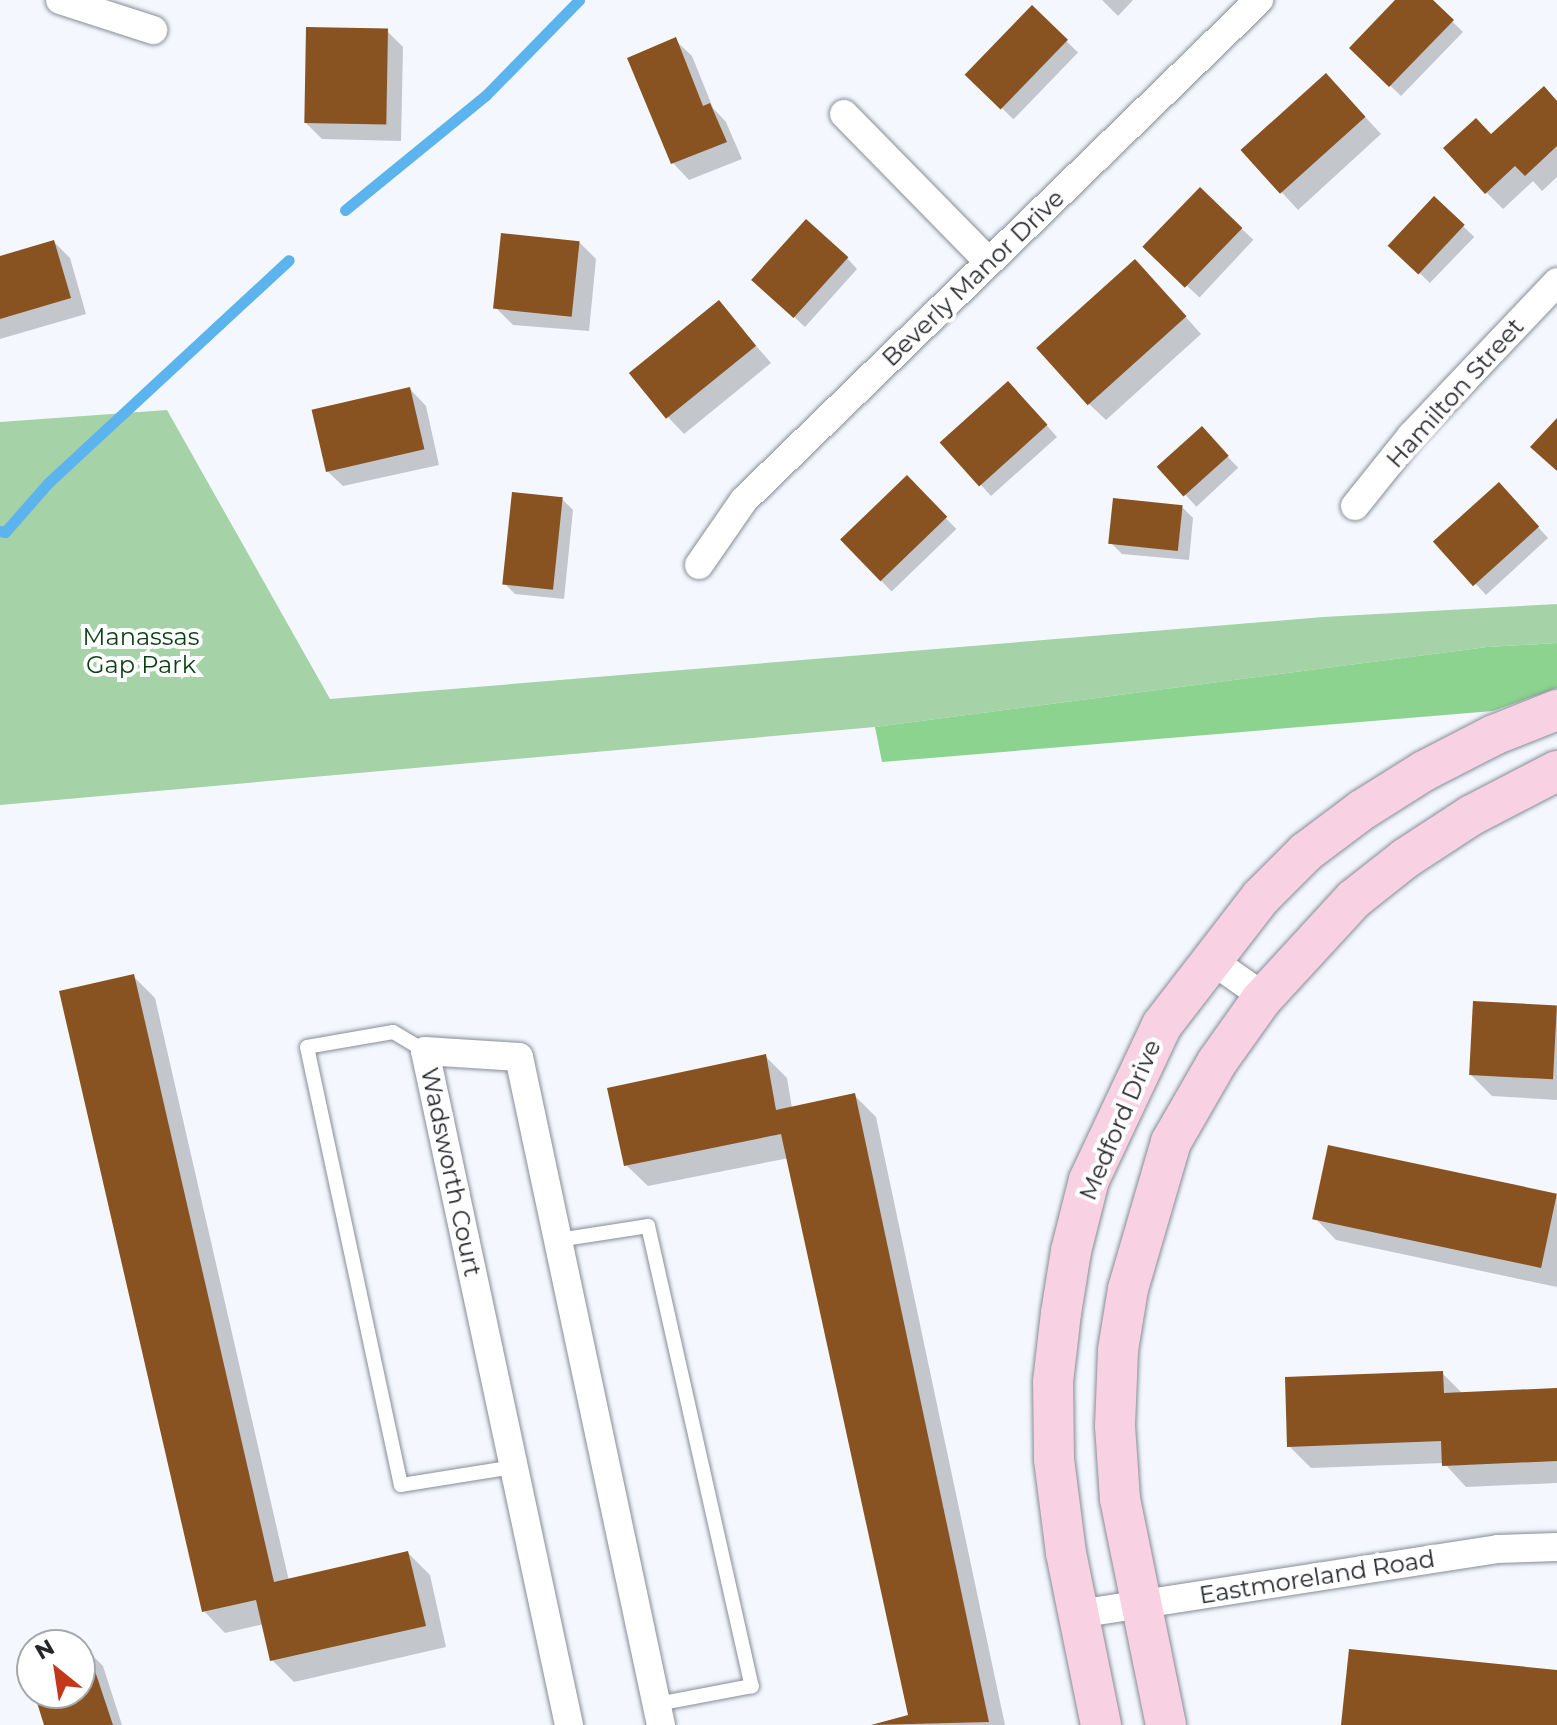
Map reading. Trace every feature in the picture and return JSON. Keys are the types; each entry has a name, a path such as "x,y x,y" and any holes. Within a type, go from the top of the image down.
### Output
{"street":[{"path":"60,0 153,30"},
{"name":"Beverly Manor Drive","path":"699,565 744,500 1259,0"},
{"path":"844,114 989,262"},
{"name":"Hamilton Street","path":"1355,506 1411,436 1557,282"},
{"name":"Medford Drive","path":"1101,1725 1078,1614 1054,1459 1053,1382 1071,1251 1089,1180 1162,1025 1210,959 1261,897 1295,863 1362,810 1424,771 1494,735 1557,710"},
{"path":"1166,1725 1120,1499 1115,1426 1118,1350 1128,1289 1171,1142 1217,1062 1264,997 1354,899 1406,858 1472,815 1557,771"},
{"path":"1210,959 1264,997"},
{"name":"Wadsworth Court","path":"569,1725 425,1051 519,1057 659,1715"},
{"name":"Eastmoreland Road","path":"1078,1614 1498,1549 1557,1547"}],"lane":[{"path":"425,1051 393,1032 307,1047 401,1485 514,1467"},
{"path":"558,1240 648,1226 752,1686 659,1715"}],"green space":[{"name":"Manassas Gap Park","path":"167,410 330,699 1323,617 1557,604 1557,643 1487,647 875,727 0,805 0,422"},
{"path":"1557,643 1557,688 1493,711 882,762 875,727 1487,647"}],"building":[{"path":"1395,0 1433,0 1454,20 1389,87 1349,48"},
{"path":"1032,5 1068,40 1001,110 965,75"},
{"path":"306,27 388,28 386,124 304,123"},
{"path":"676,37 703,106 710,103 727,142 671,164 627,58"},
{"path":"1326,73 1365,117 1280,194 1241,150"},
{"path":"1544,86 1557,101 1557,146 1525,176 1515,166 1485,194 1443,148 1476,118 1491,134"},
{"path":"1200,187 1242,228 1185,288 1142,247"},
{"path":"1434,196 1465,225 1418,274 1388,246"},
{"path":"806,219 848,257 793,318 751,280"},
{"path":"501,233 580,241 572,317 493,309"},
{"path":"54,240 71,298 0,319 0,256"},
{"path":"1135,259 1187,316 1088,405 1036,348"},
{"path":"719,300 756,346 666,419 629,373"},
{"path":"1008,381 1047,425 979,486 940,443"},
{"path":"410,387 424,449 326,472 312,410"},
{"path":"1557,418 1557,471 1530,447"},
{"path":"1202,426 1229,456 1183,497 1157,467"},
{"path":"907,475 947,517 880,581 840,540"},
{"path":"1499,482 1539,527 1473,586 1433,542"},
{"path":"512,492 563,497 553,590 502,584"},
{"path":"1113,498 1183,505 1178,551 1108,544"},
{"path":"134,974 274,1582 408,1551 426,1626 270,1661 256,1600 202,1612 59,991"},
{"path":"1473,1001 1557,1005 1553,1079 1469,1075"},
{"path":"766,1054 776,1110 855,1093 989,1722 871,1725 908,1715 781,1134 624,1166 607,1088"},
{"path":"1328,1145 1557,1194 1541,1268 1312,1219"},
{"path":"1443,1371 1444,1393 1557,1388 1557,1461 1442,1466 1441,1441 1287,1447 1285,1377"},
{"path":"1349,1649 1557,1670 1557,1725 1341,1725"},
{"path":"96,1674 113,1725 44,1725 39,1709 96,1709"}],"waterway":[{"path":"345,210 486,95 579,0"},
{"path":"0,531 5,532 48,483 289,260"}]}
